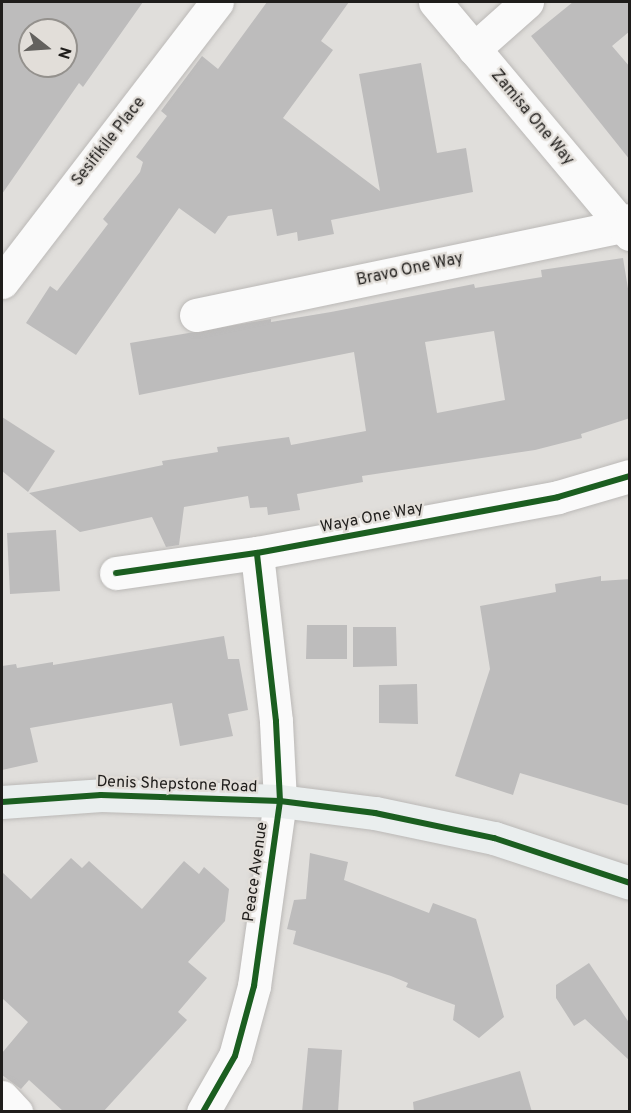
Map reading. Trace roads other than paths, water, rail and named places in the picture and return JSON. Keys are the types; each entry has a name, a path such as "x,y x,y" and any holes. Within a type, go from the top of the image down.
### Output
{"street":[{"name":"Sesifikile Place","path":"2,282 217,2"},
{"name":"Zamisa One Way","path":"435,2 627,227"},
{"path":"474,49 527,2"},
{"name":"Bravo One Way","path":"196,315 627,227"},
{"name":"Waya One Way","path":"116,573 257,553 558,497 630,476"},
{"name":"Peace Avenue","path":"203,1112 235,1056 254,986 280,801 276,721 257,553"},
{"name":"Denis Shepstone Road","path":"2,802 101,795 280,801 375,813 494,838 630,883"},
{"path":"2,1097 16,1112"}]}
